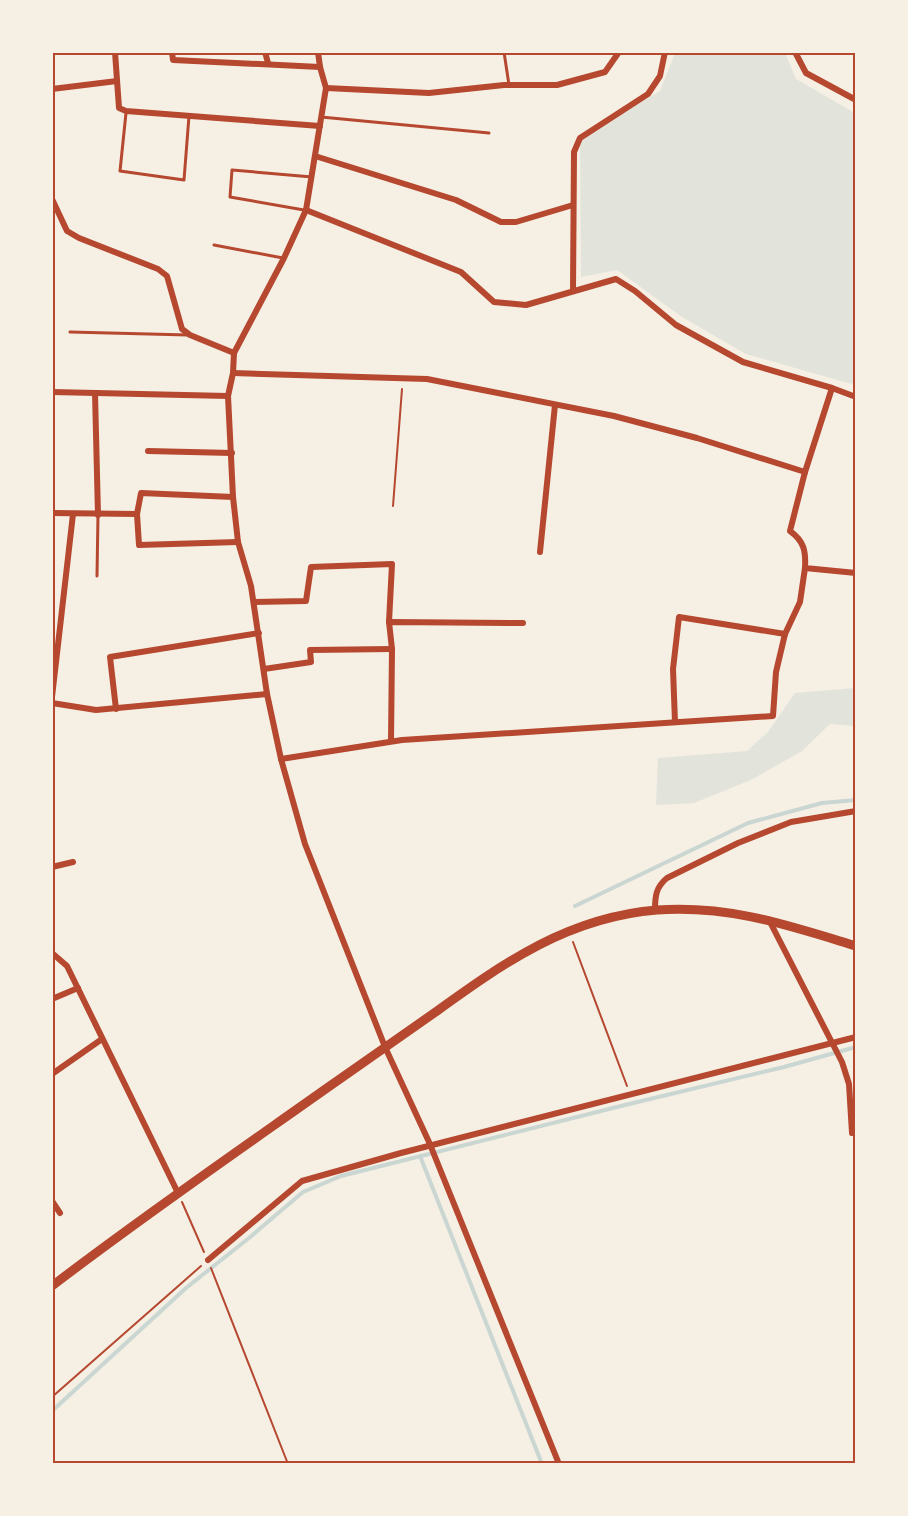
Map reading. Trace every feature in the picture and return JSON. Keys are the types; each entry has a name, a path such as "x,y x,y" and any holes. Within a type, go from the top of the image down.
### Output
{"main road":[{"path":"52,1286 178,1193 506,963 567,931 599,921 655,910 705,910 737,913 768,920 855,946"}],"street":[{"path":"115,52 119,108 126,111 320,126"},
{"path":"172,52 173,60 320,67"},
{"path":"265,52 268,63"},
{"path":"318,52 326,88 306,210 284,258 234,352 233,373 228,396 233,497 238,542 254,602 267,694 281,759 305,844 385,1047 437,1161 559,1464"},
{"path":"326,88 429,93 508,85 557,85 605,72 618,52"},
{"path":"573,291 574,152 580,138 648,94 660,76 665,52"},
{"path":"795,52 806,73 855,100"},
{"path":"52,89 117,81"},
{"path":"315,156 456,200 501,222 516,222 573,205"},
{"path":"52,199 67,231 79,238 158,269 167,276 183,329 190,335 234,352"},
{"path":"306,210 461,272 494,302 526,305 616,279 635,291 676,326 743,362 855,397"},
{"path":"233,373 427,379 614,416 697,438 805,472"},
{"path":"281,759 391,741 773,716 776,672 785,634 800,602 805,568 806,553 800,538 790,531 805,472 832,388"},
{"path":"52,392 228,396"},
{"path":"95,393 98,515"},
{"path":"540,552 555,405"},
{"path":"148,451 232,453"},
{"path":"233,497 141,493 137,514 139,545 238,542"},
{"path":"52,513 137,514"},
{"path":"52,697 74,514"},
{"path":"254,602 306,602 310,567 392,564 389,622 392,649 391,741"},
{"path":"805,568 855,573"},
{"path":"675,722 673,669 678,617 785,634"},
{"path":"389,622 523,623"},
{"path":"116,709 110,657 258,633"},
{"path":"264,669 311,662 310,650 392,649"},
{"path":"52,702 96,710 267,694"},
{"path":"655,910 655,897 659,885 667,878 738,843 791,822 855,811"},
{"path":"52,867 73,862"},
{"path":"768,920 842,1062 849,1084 852,1133"},
{"path":"52,953 68,966 178,1193"},
{"path":"52,999 78,988"},
{"path":"209,1262 302,1181 855,1037"},
{"path":"52,1074 102,1039"},
{"path":"52,1202 60,1213"}],"lane":[{"path":"504,52 508,85"},
{"path":"126,111 120,171 184,180 189,116"},
{"path":"321,117 489,133"},
{"path":"306,210 230,197 232,170 312,177"},
{"path":"214,245 284,258"},
{"path":"70,332 190,335"},
{"path":"97,576 98,515"}],"path":[{"path":"393,506 403,378"},
{"path":"567,931 573,941 630,1094"},
{"path":"178,1193 209,1262 288,1464"},
{"path":"52,1397 209,1262"}],"shaded area":[{"path":"675,53 785,53 796,79 853,112 856,116 855,385 746,354 682,317 617,270 581,277 580,138 660,91"},
{"path":"855,688 855,726 830,724 802,751 751,780 694,803 656,805 658,758 747,751 768,732 795,693"}],"waterway":[{"path":"575,906 748,823 822,803 856,800"},
{"path":"52,1411 186,1288 303,1192 341,1176 784,1067 856,1047"},
{"path":"420,1156 542,1464"}]}
